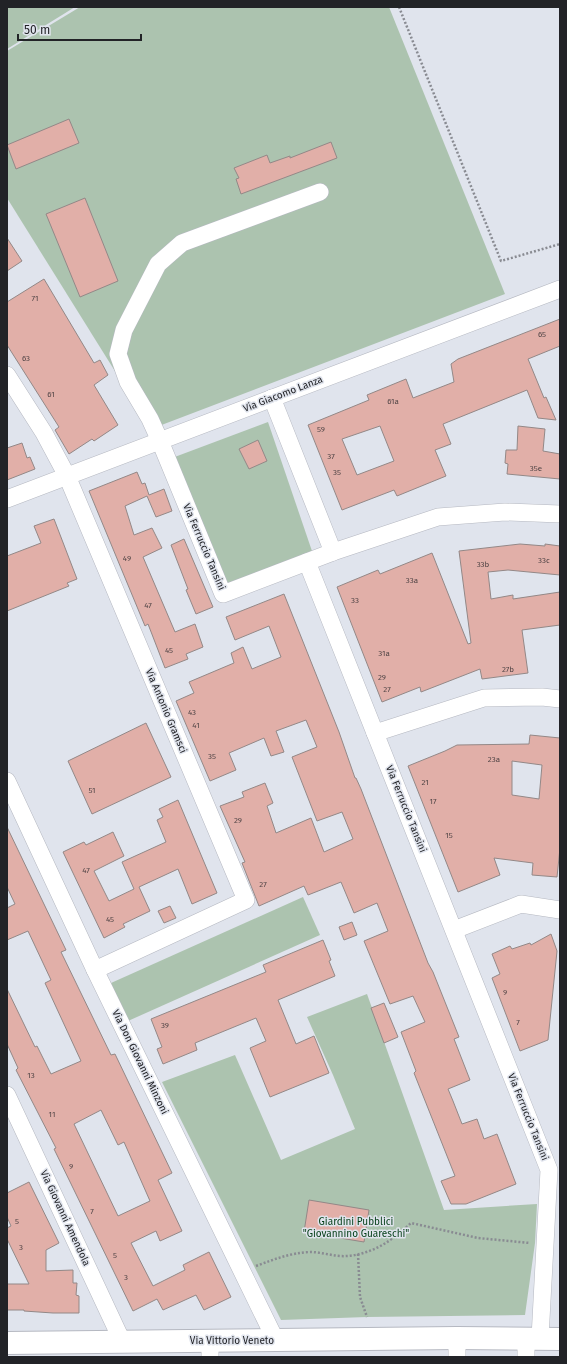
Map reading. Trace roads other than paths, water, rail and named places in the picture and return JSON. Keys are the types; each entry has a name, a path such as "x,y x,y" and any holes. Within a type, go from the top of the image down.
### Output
{"main road":[{"name":"Via Vittorio Veneto","path":"7,1343 122,1341 210,1349 276,1341 457,1347 538,1343"}],"street":[{"path":"160,441 150,419 128,382 118,354 124,330 158,264 182,243 320,192"},
{"name":"Via Giacomo Lanza","path":"7,499 560,289"},
{"name":"Via Antonio Gramsci","path":"7,375 44,433 67,476 246,900 95,970"},
{"path":"272,398 333,552"},
{"name":"Via Ferruccio Tansini","path":"160,441 223,594 333,552 438,517 505,512 560,514"},
{"name":"Via Ferruccio Tansini","path":"307,562 548,1170 538,1343"},
{"path":"375,733 484,698 542,697 560,699"},
{"name":"Via Don Giovanni Minzoni","path":"7,781 95,970 276,1341"},
{"path":"454,930 521,904 560,910"},
{"name":"Via Giovanni Amendola","path":"7,1095 122,1341"}],"park label":[{"name":"Giardini Pubblici \"Giovannino Guareschi\"","path":"356,1228"}]}
